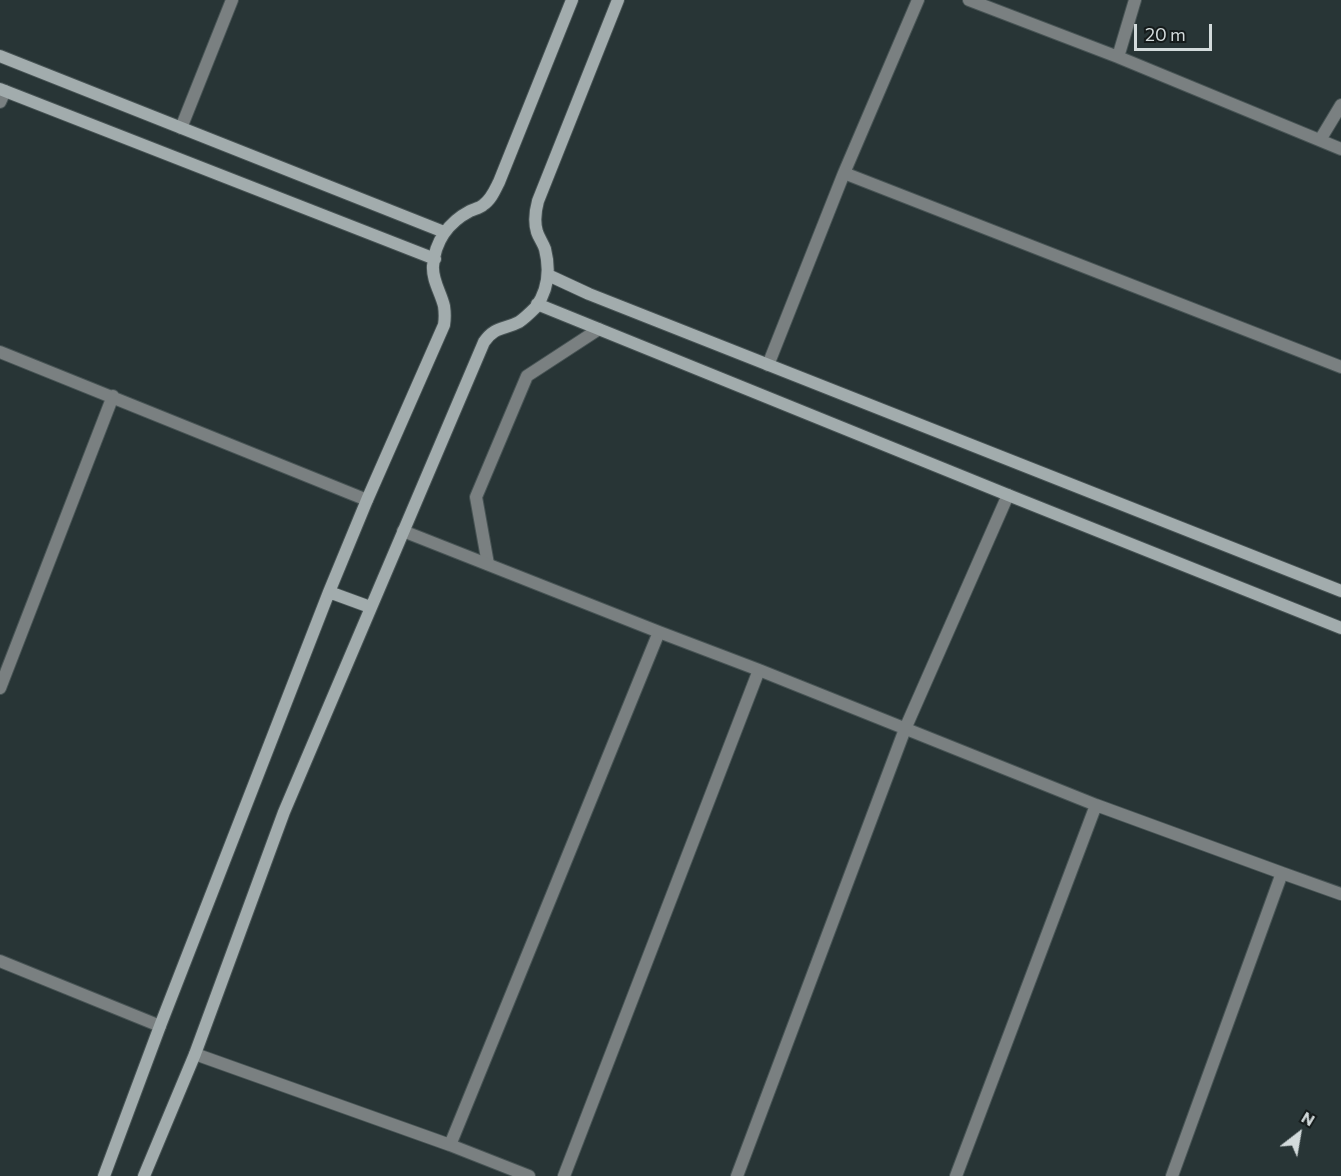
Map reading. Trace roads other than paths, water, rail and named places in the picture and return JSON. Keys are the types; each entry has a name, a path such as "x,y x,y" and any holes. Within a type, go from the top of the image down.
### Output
{"street":[{"path":"181,128 232,0"},
{"path":"104,1176 329,592 444,325 444,305 433,268 444,232 492,196 572,0"},
{"path":"144,1176 195,1054 284,812 484,342 491,333 518,322 529,314 542,296 548,276 548,264 544,247 537,233 535,215 537,201 618,0"},
{"path":"768,365 844,173 918,0"},
{"path":"969,0 1118,57 1341,149"},
{"path":"1118,57 1135,0"},
{"path":"0,56 444,232"},
{"path":"2,94 435,259"},
{"path":"1320,140 1341,105"},
{"path":"844,173 1341,367"},
{"path":"548,276 1341,591"},
{"path":"537,304 1341,628"},
{"path":"488,564 476,497 527,376 599,329"},
{"path":"0,352 367,500"},
{"path":"0,688 113,396"},
{"path":"737,1176 905,729 1008,495"},
{"path":"403,531 1096,805 1341,894"},
{"path":"329,592 370,607"},
{"path":"450,1144 659,632"},
{"path":"564,1176 759,670"},
{"path":"956,1176 1096,805"},
{"path":"1172,1176 1282,873"},
{"path":"0,961 160,1026"},
{"path":"195,1054 450,1144 529,1176"}]}
